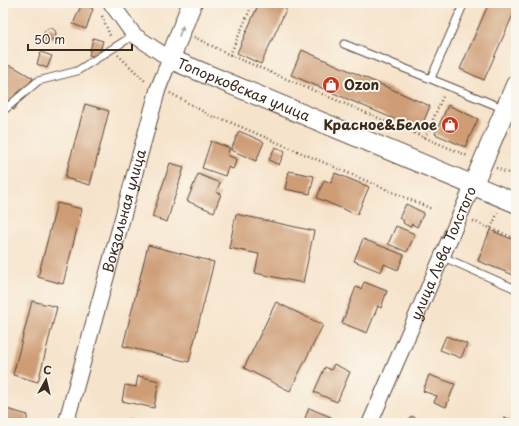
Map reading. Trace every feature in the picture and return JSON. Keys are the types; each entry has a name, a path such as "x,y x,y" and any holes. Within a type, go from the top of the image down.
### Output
{"street":[{"path":"111,3 134,35 170,59"},
{"name":"Вокзальная улица","path":"66,423 158,89 192,3"},
{"name":"Топорковская улица","path":"170,59 473,185 508,205"},
{"name":"улица Льва Толстого","path":"370,423 516,84"}],"lane":[{"path":"431,78 464,3"},
{"path":"3,111 38,81 77,71 134,35"},
{"path":"344,44 505,109"},
{"path":"441,256 516,289"}],"path":[{"path":"230,55 253,3"},
{"path":"189,34 230,55 474,159"},
{"path":"425,138 448,85"},
{"path":"170,93 213,118 225,120 432,209"},
{"path":"492,166 514,175 510,181"},
{"path":"491,228 508,205"},
{"path":"472,221 516,239"}],"building":[{"path":"259,3 289,3 261,64 237,53"},
{"path":"489,3 516,3 516,8 484,80 460,69"},
{"path":"85,5 93,9 86,29 73,24 80,8"},
{"path":"48,28 52,28 56,34 52,40 48,40 44,36 44,32"},
{"path":"93,38 103,41 98,58 89,55"},
{"path":"302,50 430,106 420,130 291,75"},
{"path":"41,52 52,56 47,68 37,64"},
{"path":"3,64 14,67 33,78 14,110 3,104"},
{"path":"85,104 109,111 90,185 65,178"},
{"path":"448,105 478,119 465,147 435,134"},
{"path":"239,131 264,142 256,161 231,150"},
{"path":"211,141 230,148 227,155 237,159 233,169 228,167 225,176 202,168"},
{"path":"275,147 285,151 279,165 269,160"},
{"path":"170,163 184,167 167,222 152,217"},
{"path":"289,171 314,176 310,194 285,189"},
{"path":"335,173 369,187 357,215 317,198 324,180 331,183"},
{"path":"198,174 220,183 216,192 221,194 214,212 187,201"},
{"path":"57,203 82,209 63,284 38,277"},
{"path":"406,204 424,213 417,227 412,224 410,227 403,223 404,221 399,218"},
{"path":"236,214 314,231 303,283 255,273 259,254 229,248"},
{"path":"396,226 415,234 407,252 388,244"},
{"path":"490,230 516,241 516,276 478,261"},
{"path":"363,239 404,255 398,270 384,264 381,272 354,261"},
{"path":"148,245 214,262 189,362 123,346"},
{"path":"364,282 387,291 381,308 378,306 367,333 342,323 356,287 361,289"},
{"path":"32,301 57,307 38,382 13,375"},
{"path":"276,302 323,325 290,391 244,368"},
{"path":"446,336 467,344 461,358 440,350"},
{"path":"334,364 350,372 337,402 314,392 325,367 331,370"},
{"path":"429,375 455,384 446,407 434,402 437,396 423,391"},
{"path":"138,376 159,381 154,408 122,401 125,385 136,387"},
{"path":"3,408 28,415 26,423 3,423"},
{"path":"309,408 331,417 329,423 303,423"},
{"path":"411,416 426,423 408,423"},
{"path":"504,418 516,422 516,423 503,423"},
{"path":"128,419 137,421 136,423 127,423"}],"place":[{"name":"Ozon","path":"331,85"},
{"name":"Красное&Белое","path":"450,125"}]}
